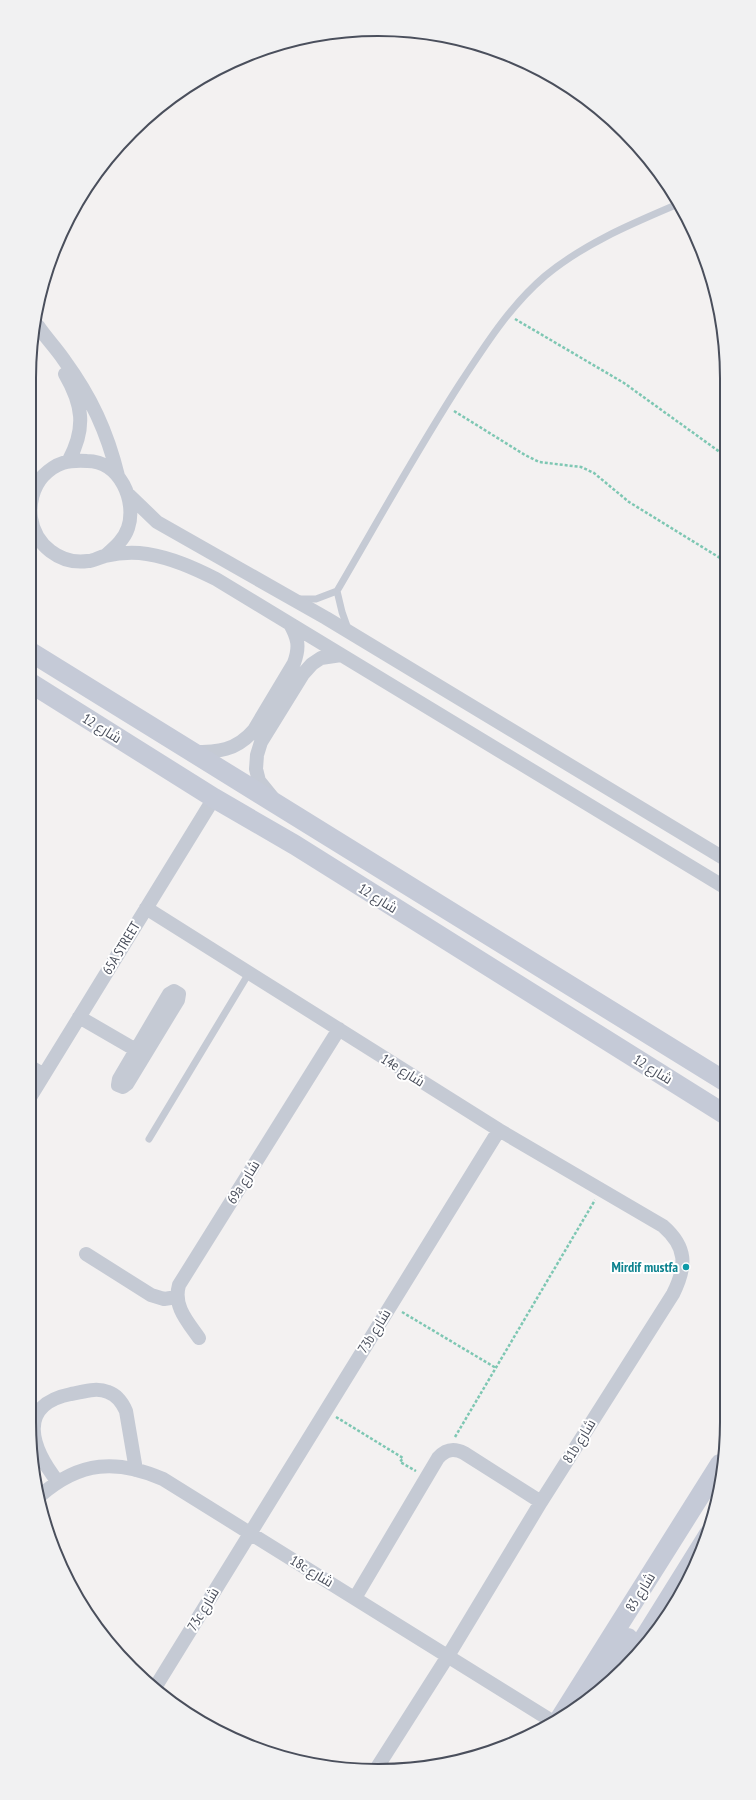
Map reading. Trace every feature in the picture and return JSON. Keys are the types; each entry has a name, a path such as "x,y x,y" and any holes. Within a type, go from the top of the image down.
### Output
{"street":[{"path":"40,331 77,398 81,414 81,430 77,446 69,460"},
{"path":"40,331 63,358 88,394 106,434 118,476 129,494 158,522 293,598 720,856"},
{"path":"36,488 43,477 56,466 69,460 91,460 107,467 118,476"},
{"path":"105,556 119,545 128,530 132,512 129,494"},
{"path":"36,534 41,543 54,554 70,561 88,561 124,553 147,554 169,559 194,568 216,579 720,884"},
{"path":"192,752 209,752 230,748 246,740 254,730 294,663 298,652 298,642 290,624"},
{"name":"شارع 12","path":"36,655 720,1078"},
{"path":"280,806 260,781 256,769 257,755 261,742 303,674 312,664 321,658 341,655"},
{"name":"شارع 12","path":"36,686 214,798 295,845 720,1111"},
{"name":"65A STREET","path":"36,1088 214,798"},
{"path":"295,845 312,848 328,854 385,887 390,887 398,880"},
{"name":"14e شارع","path":"146,908 499,1130 663,1226"},
{"path":"446,940 451,935 458,933 502,956 528,959"},
{"path":"174,991 177,992 179,997 170,1013 127,1084 120,1087 118,1085 118,1080 136,1050 169,994 174,991"},
{"path":"79,1017 136,1050"},
{"name":"69a شارع","path":"177,1297 178,1285 181,1279 339,1029"},
{"path":"36,1070 44,1075"},
{"name":"73b شارع","path":"249,1533 499,1130"},
{"name":"81b شارع","path":"448,1656 541,1502 679,1282 683,1270 683,1258 680,1245 673,1235 663,1226"},
{"path":"86,1254 151,1295 164,1299 177,1297 182,1314 199,1338"},
{"path":"36,1418 37,1413 46,1402 53,1398 94,1390 101,1390 114,1395 126,1411 136,1470"},
{"path":"37,1449 42,1460 58,1482"},
{"path":"355,1598 438,1458 448,1450 464,1453 541,1502"},
{"name":"18c شارع","path":"44,1493 58,1482 77,1472 104,1466 120,1466 163,1479 548,1719"},
{"name":"شارع 83","path":"568,1706 717,1470"},
{"name":"73c شارع","path":"158,1683 249,1533"},
{"name":"شارع 83","path":"650,1628 686,1571"},
{"path":"602,1680 630,1634 631,1626 625,1621 621,1622"},
{"path":"379,1764 448,1656"}],"lane":[{"path":"293,598 316,598 337,591 446,406 507,314 545,276 590,244 615,231 673,206"},
{"path":"337,591 342,612 350,632"},
{"path":"149,1139 249,973"}],"path":[{"path":"507,314 624,384 720,452"},
{"path":"446,406 534,460 539,462 581,467 594,473 628,502 720,558"},
{"path":"448,1450 601,1190"},
{"path":"390,1305 496,1368"},
{"path":"325,1410 403,1458 400,1462 426,1478"}],"place":[{"name":"Mirdif mustfa","path":"686,1267"}]}
